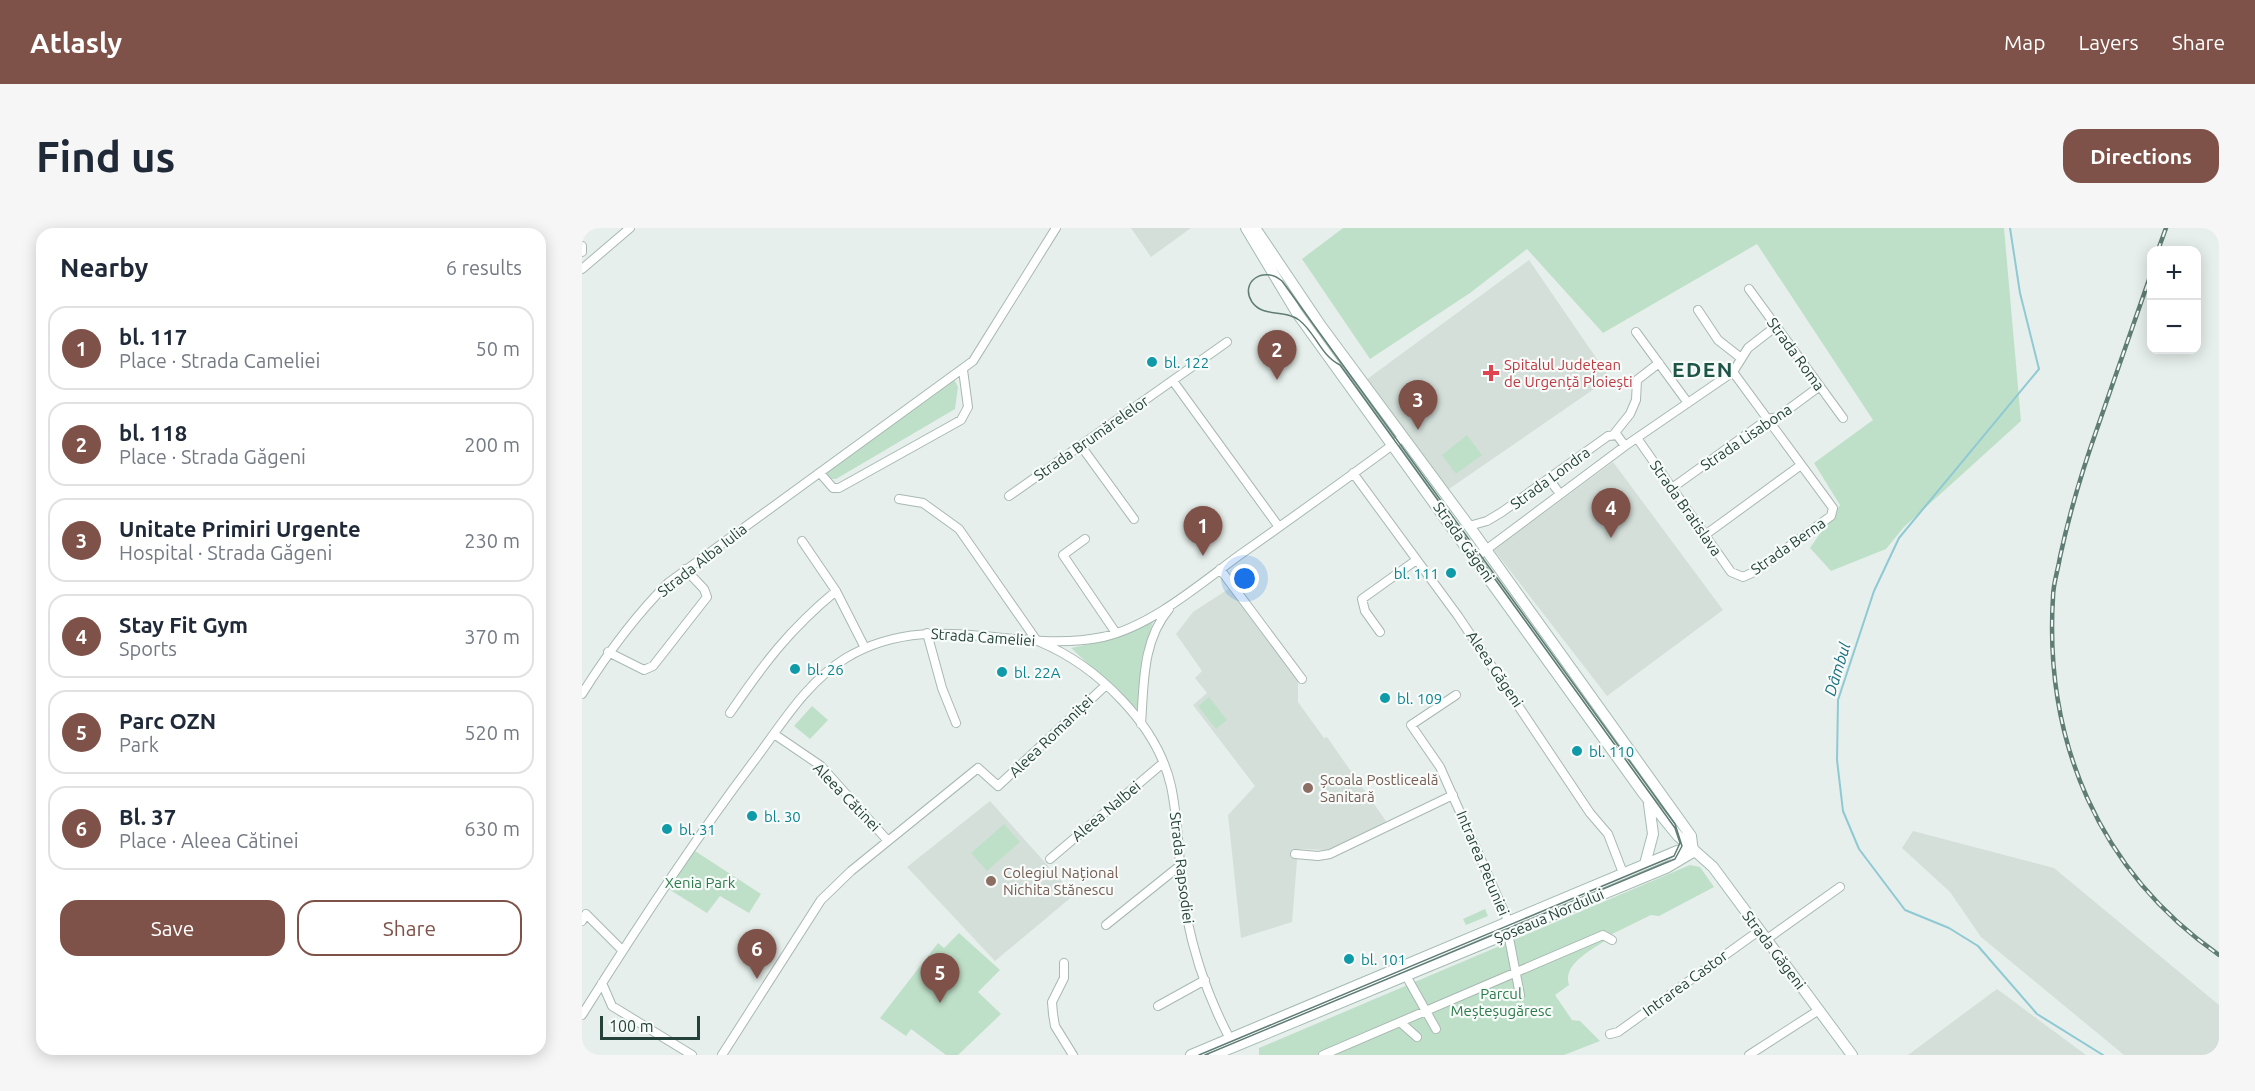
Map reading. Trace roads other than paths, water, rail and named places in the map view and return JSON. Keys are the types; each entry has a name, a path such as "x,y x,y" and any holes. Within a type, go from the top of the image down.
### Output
{"main road":[{"name":"Strada Găgeni","path":"1246,228 1269,255 1314,317 1475,558 1643,793 1671,826 1713,867 1852,1055"},
{"name":"Strada Găgeni","path":"1255,228 1269,255"},
{"name":"Strada Găgeni","path":"1397,441 1469,526 1691,836 1693,848"},
{"path":"1643,793 1650,805 1653,824 1652,844 1645,864"},
{"path":"1662,857 1670,849 1671,826"},
{"name":"Șoseaua Nordului","path":"1191,1055 1235,1046 1465,939 1469,933 1500,919 1508,920 1662,857 1693,848"},
{"name":"Șoseaua Nordului","path":"1214,1055 1511,935 1676,863 1690,856 1693,848"}],"street":[{"path":"582,269 630,228"},
{"name":"Strada Alba Iulia","path":"582,694 608,652 643,608 686,569 973,361 1056,228"},
{"path":"582,246 582,252"},
{"name":"Strada Roma","path":"1749,289 1843,418"},
{"path":"1698,310 1718,340 1741,358"},
{"name":"Strada Londra","path":"1475,558 1625,446 1733,372 1748,348 1775,327"},
{"path":"1636,332 1688,403"},
{"name":"Strada Brumărelelor","path":"1009,495 1227,342"},
{"name":"Strada Londra","path":"1469,526 1487,521 1502,512 1614,434 1630,414 1636,400 1637,380 1659,363"},
{"path":"820,473 833,488 839,488 961,420 968,407 963,370"},
{"path":"1705,536 1802,465 1733,372"},
{"path":"1173,381 1279,527"},
{"name":"Strada Lisabona","path":"1672,488 1768,418 1778,417 1820,386"},
{"path":"1614,434 1625,446"},
{"name":"Strada Bratislava","path":"1637,438 1731,572 1737,575"},
{"name":"Strada Cameliei","path":"582,1015 687,851 774,734 819,678 835,665 865,648 901,635 970,633 1037,641 1084,639 1116,633 1173,604 1397,441"},
{"path":"1081,446 1134,519"},
{"name":"Strada Berna","path":"1737,575 1743,576 1754,572 1831,516 1833,508 1802,465"},
{"name":"Aleea Găgeni","path":"1353,473 1415,561 1458,616 1590,813 1603,827 1623,873"},
{"path":"1549,479 1560,494"},
{"path":"899,499 924,503 959,529 1037,641"},
{"path":"1085,539 1063,555 1116,633"},
{"path":"802,541 836,591 865,648"},
{"path":"1380,632 1365,611 1362,599 1415,561"},
{"path":"608,652 644,670 653,666 707,597 704,589 686,569"},
{"path":"1220,569 1302,679"},
{"path":"730,713 779,644 800,621 836,591"},
{"path":"1141,724 1147,652 1159,622 1173,604"},
{"path":"927,633 942,688 956,723"},
{"name":"Strada Rapsodiei","path":"1037,641 1058,650 1105,686 1141,724 1163,763 1170,784 1182,864 1186,913 1205,980 1235,1046"},
{"name":"Aleea Romaniței","path":"978,768 998,786 1105,686"},
{"name":"Intrarea Petuniei","path":"1456,695 1410,725 1440,767 1508,920 1520,995"},
{"name":"Aleea Cătinei","path":"774,734 821,766 888,841"},
{"name":"Aleea Nalbei","path":"1050,859 1163,763"},
{"name":"Aleea Cătinei","path":"722,1055 821,900 888,841 978,768"},
{"name":"Intrarea Petuniei","path":"1294,854 1318,856 1330,854 1394,826 1453,795"},
{"path":"1106,925 1182,864"},
{"path":"1767,939 1840,887"},
{"path":"582,921 586,914 622,950"},
{"name":"Intrarea Castor","path":"1610,1034 1618,1032 1760,930"},
{"path":"1323,1055 1603,935 1612,940"},
{"path":"1064,963 1064,978 1052,1002 1053,1014 1055,1026 1073,1055"},
{"path":"1158,1006 1205,980"},
{"path":"1409,981 1436,1029"},
{"path":"602,983 612,1006 692,1055"},
{"path":"1749,1055 1819,1010"},
{"path":"1400,1023 1417,1037"}],"waterway":[{"name":"Dâmbul","path":"2010,228 2020,293 2039,369 1899,538 1874,591 1838,700 1837,760 1843,811 1859,849 1905,910 1949,928 1978,946 2037,1014 2103,1055"}],"tram line":[{"path":"1199,1055 1674,856 1680,843 1675,828 1340,365 1328,356 1299,320 1262,310 1252,302 1249,295 1251,282 1261,275 1268,275 1275,276 1282,281 1675,824 1682,846 1675,859 1205,1055"}],"railway":[{"path":"2159,246 2166,228"},
{"path":"2147,285 2077,491 2054,587 2053,651 2058,702 2070,752 2088,799 2111,843 2141,884 2177,921 2219,955"}],"place":[{"name":"bl. 122","path":"1152,362"},
{"name":"Spitalul Județean de Urgență Ploiești","path":"1491,373"},
{"name":"bl. 118","path":"1277,380"},
{"name":"Unitate Primiri Urgente","path":"1418,430"},
{"name":"Stay Fit Gym","path":"1611,538"},
{"name":"bl. 117","path":"1203,556"},
{"name":"bl. 111","path":"1451,573"},
{"name":"bl. 26","path":"795,669"},
{"name":"bl. 22A","path":"1002,672"},
{"name":"bl. 109","path":"1385,698"},
{"name":"bl. 110","path":"1577,751"},
{"name":"Școala Postliceală Sanitară","path":"1308,788"},
{"name":"bl. 30","path":"752,816"},
{"name":"bl. 31","path":"667,829"},
{"name":"Colegiul Național Nichita Stănescu","path":"991,881"},
{"name":"bl. 101","path":"1349,959"},
{"name":"Bl. 37","path":"757,979"},
{"name":"Parc OZN","path":"940,1003"}],"district":[{"name":"EDEN","path":"1703,369"}],"park label":[{"name":"Xenia Park","path":"700,882"},
{"name":"Parcul Meșteșugăresc","path":"1501,1002"}]}
